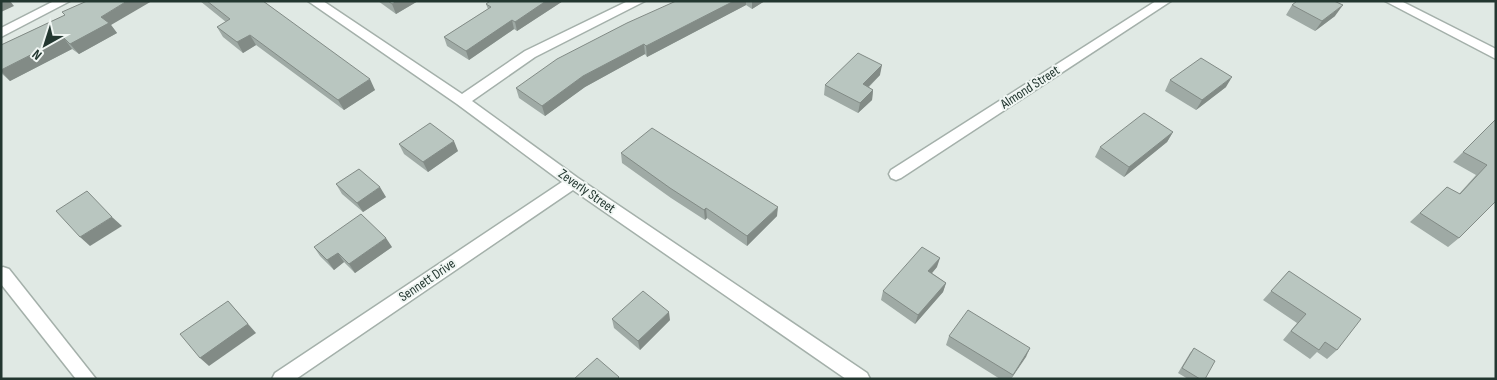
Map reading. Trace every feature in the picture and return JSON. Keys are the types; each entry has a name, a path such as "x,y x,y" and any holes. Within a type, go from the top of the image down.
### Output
{"street":[{"path":"1,32 64,1"},
{"name":"Zeverly Street","path":"314,1 462,101 573,182 861,379"},
{"path":"462,101 530,54 639,1"},
{"name":"Almond Street","path":"896,174 1165,1"},
{"path":"1391,1 1496,55"},
{"name":"Sennett Drive","path":"281,379 573,182"},
{"path":"3,274 87,379"}],"building":[{"path":"87,1 127,1 101,17 109,23 70,44 64,38 1,70 1,45 65,15 62,12"},
{"path":"207,1 263,1 370,79 338,100 250,35 237,42 217,27 230,19"},
{"path":"490,1 546,1 515,22 512,20 466,51 444,37 491,7 486,4"},
{"path":"676,1 734,1 646,46 644,44 583,76 542,106 516,88 557,59 627,23"},
{"path":"1297,1 1334,1 1343,5 1322,21 1292,5"},
{"path":"858,53 882,65 863,84 873,90 860,103 825,85"},
{"path":"1201,58 1232,77 1202,100 1170,80"},
{"path":"1144,113 1173,132 1129,167 1100,147"},
{"path":"1496,119 1496,201 1459,238 1420,213 1447,187 1460,194 1487,165 1463,152"},
{"path":"430,123 454,141 423,162 399,144"},
{"path":"652,128 778,207 747,236 706,208 704,210 621,153"},
{"path":"359,169 380,187 357,203 336,184"},
{"path":"87,191 112,217 80,237 56,211"},
{"path":"361,214 386,238 349,264 338,253 327,260 314,247"},
{"path":"922,247 940,258 928,271 946,283 918,315 883,291"},
{"path":"1289,271 1361,319 1337,350 1325,342 1319,350 1291,331 1306,314 1271,291"},
{"path":"643,291 669,312 638,341 612,319"},
{"path":"228,301 248,324 200,358 180,334"},
{"path":"968,310 1030,348 1013,375 949,336"},
{"path":"1194,348 1215,361 1205,379 1200,379 1182,368"},
{"path":"597,358 619,377 617,379 574,379"}]}
